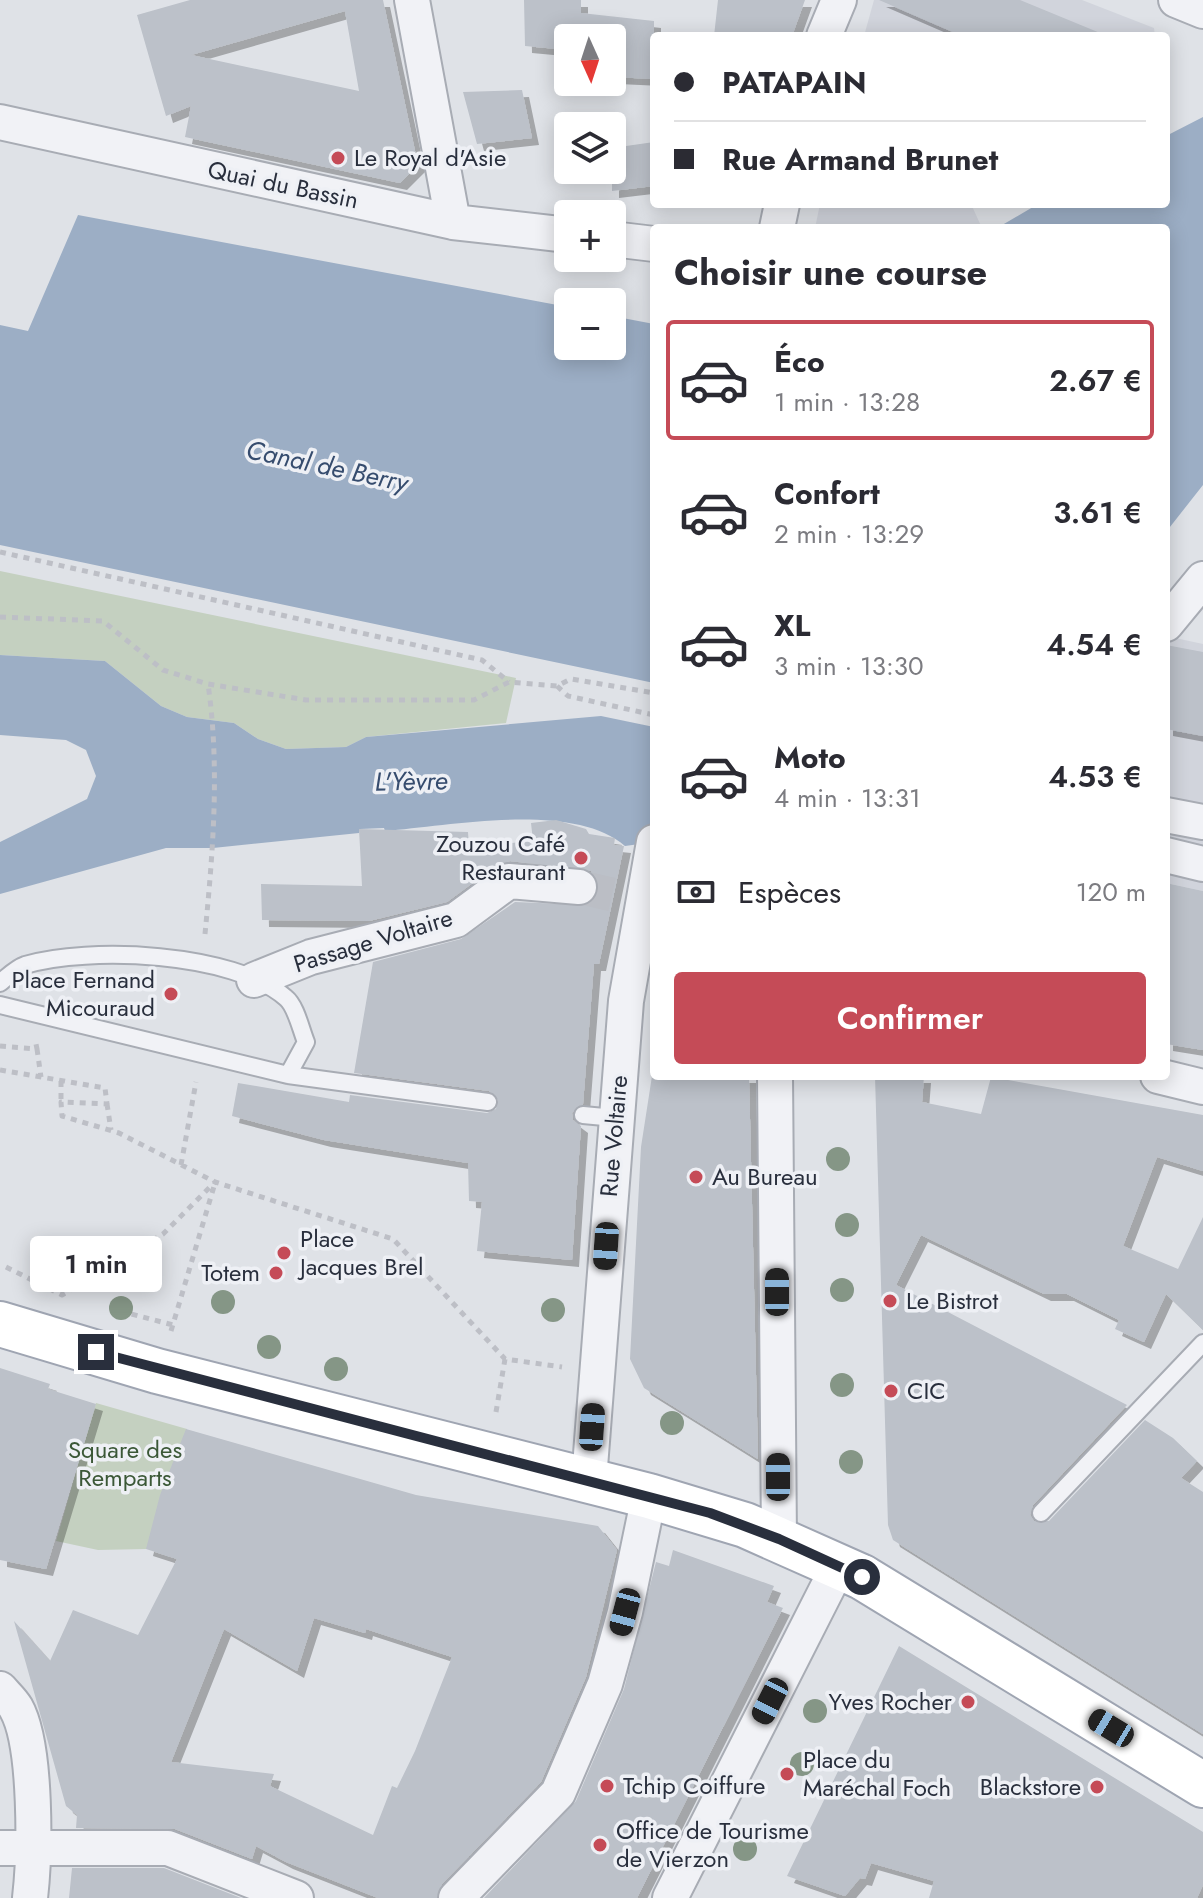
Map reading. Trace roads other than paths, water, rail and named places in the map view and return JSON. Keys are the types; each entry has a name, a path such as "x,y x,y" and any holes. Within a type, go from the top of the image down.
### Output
{"main road":[{"path":"0,1324 157,1371 649,1496 779,1539 839,1565 1203,1785"}],"street":[{"path":"412,0 453,222"},
{"path":"826,32 839,0"},
{"path":"1176,0 1203,11"},
{"name":"Quai du Bassin","path":"0,122 453,222 554,233"},
{"path":"626,241 650,244"},
{"path":"1170,619 1201,582"},
{"path":"1170,816 1203,822"},
{"path":"1170,856 1203,864"},
{"name":"Passage Voltaire","path":"254,980 311,957 456,920 509,881 579,887"},
{"name":"Rue Voltaire","path":"589,1480 599,1116 640,1002 650,881"},
{"path":"1170,1079 1203,1087"},
{"path":"775,1080 779,1539"},
{"path":"456,1898 558,1793 605,1684 625,1612 649,1496"},
{"path":"670,1898 839,1565"},
{"path":"0,1689 17,1709 27,1752 36,1845 30,1898"},
{"path":"0,1848 36,1845 168,1848 280,1894"}],"lane":[{"path":"0,983 22,965 91,956 201,962 254,980 288,999 306,1042 288,1075"},
{"path":"0,1005 288,1075 488,1102"},
{"path":"1041,1513 1203,1343"}],"water":[{"path":"1203,117 1203,485 1170,527 1170,224 1004,224 1031,208 1170,208 1170,134"},
{"name":"Canal de Berry","path":"78,215 554,304 554,360 626,360 626,319 650,323 650,682 0,545 0,325 28,331"},
{"name":"L'Yèvre","path":"0,655 105,661 161,706 187,717 234,723 258,739 286,749 346,747 366,737 601,716 650,726 650,843 625,846 602,832 575,824 543,820 475,822 385,831 384,828 360,829 359,833 213,848 166,848 0,894 0,842 87,799 96,776 86,750 66,740 0,735"}],"tunnel":[{"path":"579,887 650,903"}],"place":[{"name":"Le Royal d'Asie","path":"338,158"},
{"name":"Zouzou Café Restaurant","path":"581,858"},
{"name":"Place Fernand Micouraud","path":"171,994"},
{"name":"Au Bureau","path":"696,1177"},
{"name":"Place Jacques Brel","path":"284,1253"},
{"name":"Totem","path":"276,1273"},
{"name":"Le Bistrot","path":"890,1301"},
{"name":"CIC","path":"891,1391"},
{"name":"Yves Rocher","path":"968,1702"},
{"name":"Place du Maréchal Foch","path":"787,1774"},
{"name":"Tchip Coiffure","path":"607,1786"},
{"name":"Blackstore","path":"1097,1787"},
{"name":"Office de Tourisme de Vierzon","path":"600,1845"}],"park label":[{"name":"Square des Remparts","path":"125,1464"}]}
